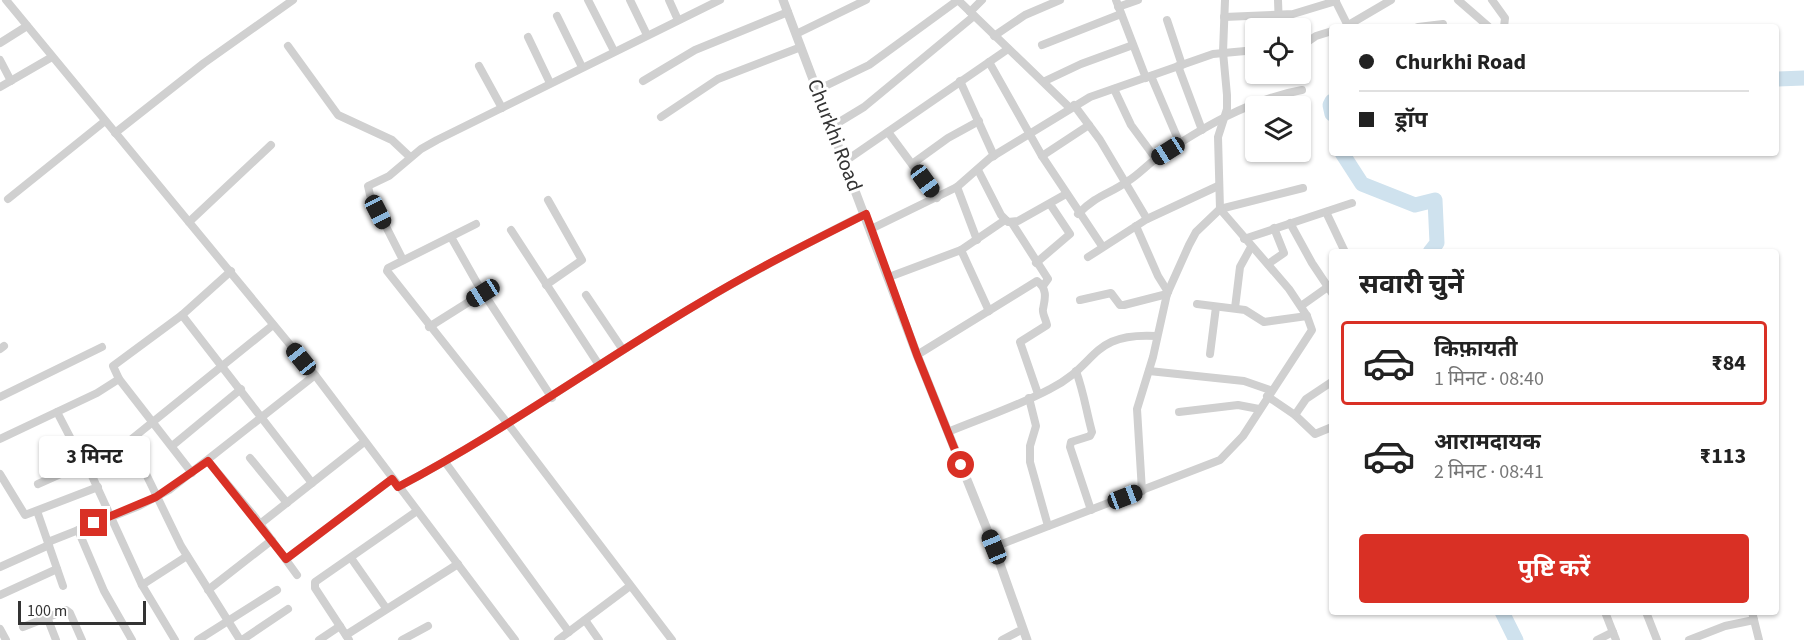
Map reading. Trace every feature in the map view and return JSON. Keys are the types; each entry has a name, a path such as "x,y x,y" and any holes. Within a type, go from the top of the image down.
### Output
{"street":[{"path":"6,0 315,375 515,640"},
{"path":"115,133 196,69 293,0"},
{"path":"588,0 614,51"},
{"path":"630,0 647,35"},
{"path":"669,0 678,20"},
{"path":"403,260 368,190 369,186 389,176 421,149 720,0"},
{"name":"Churkhi Road","path":"783,0 866,214 917,355 994,547 1027,640"},
{"path":"796,34 866,0"},
{"path":"817,90 869,65 958,0 1089,124 1148,219"},
{"path":"831,127 864,107 972,14 982,0"},
{"path":"994,36 1025,15 1060,0"},
{"path":"1042,45 1118,7 1138,0"},
{"path":"994,547 1220,460 1243,436 1309,335 1311,324 1301,306 1220,209 1218,137 1224,119 1227,95 1223,52 1225,0"},
{"path":"1278,0 1278,18"},
{"path":"1224,17 1278,15 1305,11 1335,0 1348,24"},
{"path":"1352,24 1380,3 1390,0"},
{"path":"1458,0 1486,24"},
{"path":"1492,0 1505,18 1504,24"},
{"path":"1118,7 1133,45 1180,144"},
{"path":"643,81 695,50 788,12"},
{"path":"557,16 582,67"},
{"path":"1167,20 1202,130"},
{"path":"0,43 27,26"},
{"path":"1311,39 1329,32"},
{"path":"528,37 550,83"},
{"path":"1045,81 1081,64 1133,45"},
{"path":"288,46 338,115 392,140 410,157"},
{"path":"661,117 718,79 801,46"},
{"path":"844,162 1008,49"},
{"path":"871,229 957,188 994,156 1072,106 1180,65 1223,52 1245,51"},
{"path":"0,87 52,57"},
{"path":"0,60 11,81"},
{"path":"989,62 1042,156 1102,246"},
{"path":"479,66 502,108"},
{"path":"960,81 994,156"},
{"path":"1114,89 1131,125 1156,159"},
{"path":"1036,263 1068,236 1069,230 1080,216 1104,192 1126,182 1156,159 1202,130 1267,99 1302,90"},
{"path":"8,199 105,121"},
{"path":"912,164 948,138 979,121"},
{"path":"1042,156 1089,124"},
{"path":"888,132 937,198"},
{"path":"189,222 271,145"},
{"path":"978,170 1008,222 1048,279 1042,286"},
{"path":"1088,257 1102,246 1148,219 1218,186"},
{"path":"957,188 977,240"},
{"path":"1142,491 1137,408 1149,371 1168,293 1196,232 1220,209 1303,188"},
{"path":"889,277 961,250 1008,222 1050,204 1066,194"},
{"path":"546,285 582,260 548,200"},
{"path":"1244,239 1352,203"},
{"path":"1050,204 1069,230"},
{"path":"1326,212 1344,249"},
{"path":"398,487 552,398 622,350 774,260 866,214"},
{"path":"1290,223 1329,286"},
{"path":"476,224 403,260 388,268 387,271 508,424 672,640"},
{"path":"1136,226 1168,293"},
{"path":"1268,264 1284,253 1274,228"},
{"path":"511,230 599,365"},
{"path":"450,237 483,293 552,398"},
{"path":"1235,308 1240,267 1251,247"},
{"path":"961,250 989,311"},
{"path":"192,473 113,369 115,363 182,315 231,271"},
{"path":"917,355 1034,281 1042,286 1047,303 1042,310 1047,325 1020,342 1038,394"},
{"path":"1301,306 1329,289"},
{"path":"429,327 483,293"},
{"path":"1080,300 1112,293 1120,305 1124,305 1168,293"},
{"path":"586,295 622,350"},
{"path":"1197,304 1250,312 1256,320 1263,322 1307,316"},
{"path":"1210,354 1216,307"},
{"path":"182,315 312,483"},
{"path":"38,484 86,465 130,441 223,368 273,325"},
{"path":"948,432 1052,388 1076,371 1109,342 1131,336 1157,336"},
{"path":"0,397 102,347"},
{"path":"1076,371 1087,402 1085,408 1092,432 1090,436 1071,442 1070,447 1091,510"},
{"path":"1149,371 1244,381 1269,393 1315,434 1329,428"},
{"path":"0,567 48,543 156,497 208,461 315,375"},
{"path":"0,438 57,412 119,379"},
{"path":"1295,415 1306,399 1329,384"},
{"path":"172,446 241,390"},
{"path":"1029,398 1036,426 1030,446 1030,462 1048,526"},
{"path":"1179,412 1238,405 1259,409"},
{"path":"57,412 98,487 142,585 175,640"},
{"path":"130,441 187,556 241,640 288,609"},
{"path":"260,524 364,442"},
{"path":"250,458 287,503"},
{"path":"208,461 260,524 297,575"},
{"path":"444,462 569,632"},
{"path":"0,474 23,514 37,511 98,487"},
{"path":"286,559 392,479"},
{"path":"37,511 63,586"},
{"path":"417,511 314,584 348,637 386,608 458,564"},
{"path":"78,530 104,591 132,640"},
{"path":"208,590 272,540"},
{"path":"142,585 187,556"},
{"path":"351,558 386,608"},
{"path":"0,595 57,569"},
{"path":"558,640 630,586"},
{"path":"198,640 277,590"},
{"path":"23,627 68,610 82,640"},
{"path":"1598,640 1615,636 1606,615"},
{"path":"1647,615 1657,640"},
{"path":"1689,640 1753,616 1759,640"},
{"path":"47,617 56,640"},
{"path":"585,620 599,640"},
{"path":"320,640 340,626"},
{"path":"402,640 428,626"},
{"path":"1002,640 1023,629"}],"waterway":[{"path":"1779,79 1804,78"},
{"path":"1344,156 1362,184 1415,205 1435,200 1437,243 1432,249"},
{"path":"1504,615 1516,640"}],"route":[{"path":"94,523 139,506 169,490 208,461 255,517 286,559 392,479 398,487 444,462 552,398 599,365 701,302 774,260 866,214 917,355 961,465"}]}
